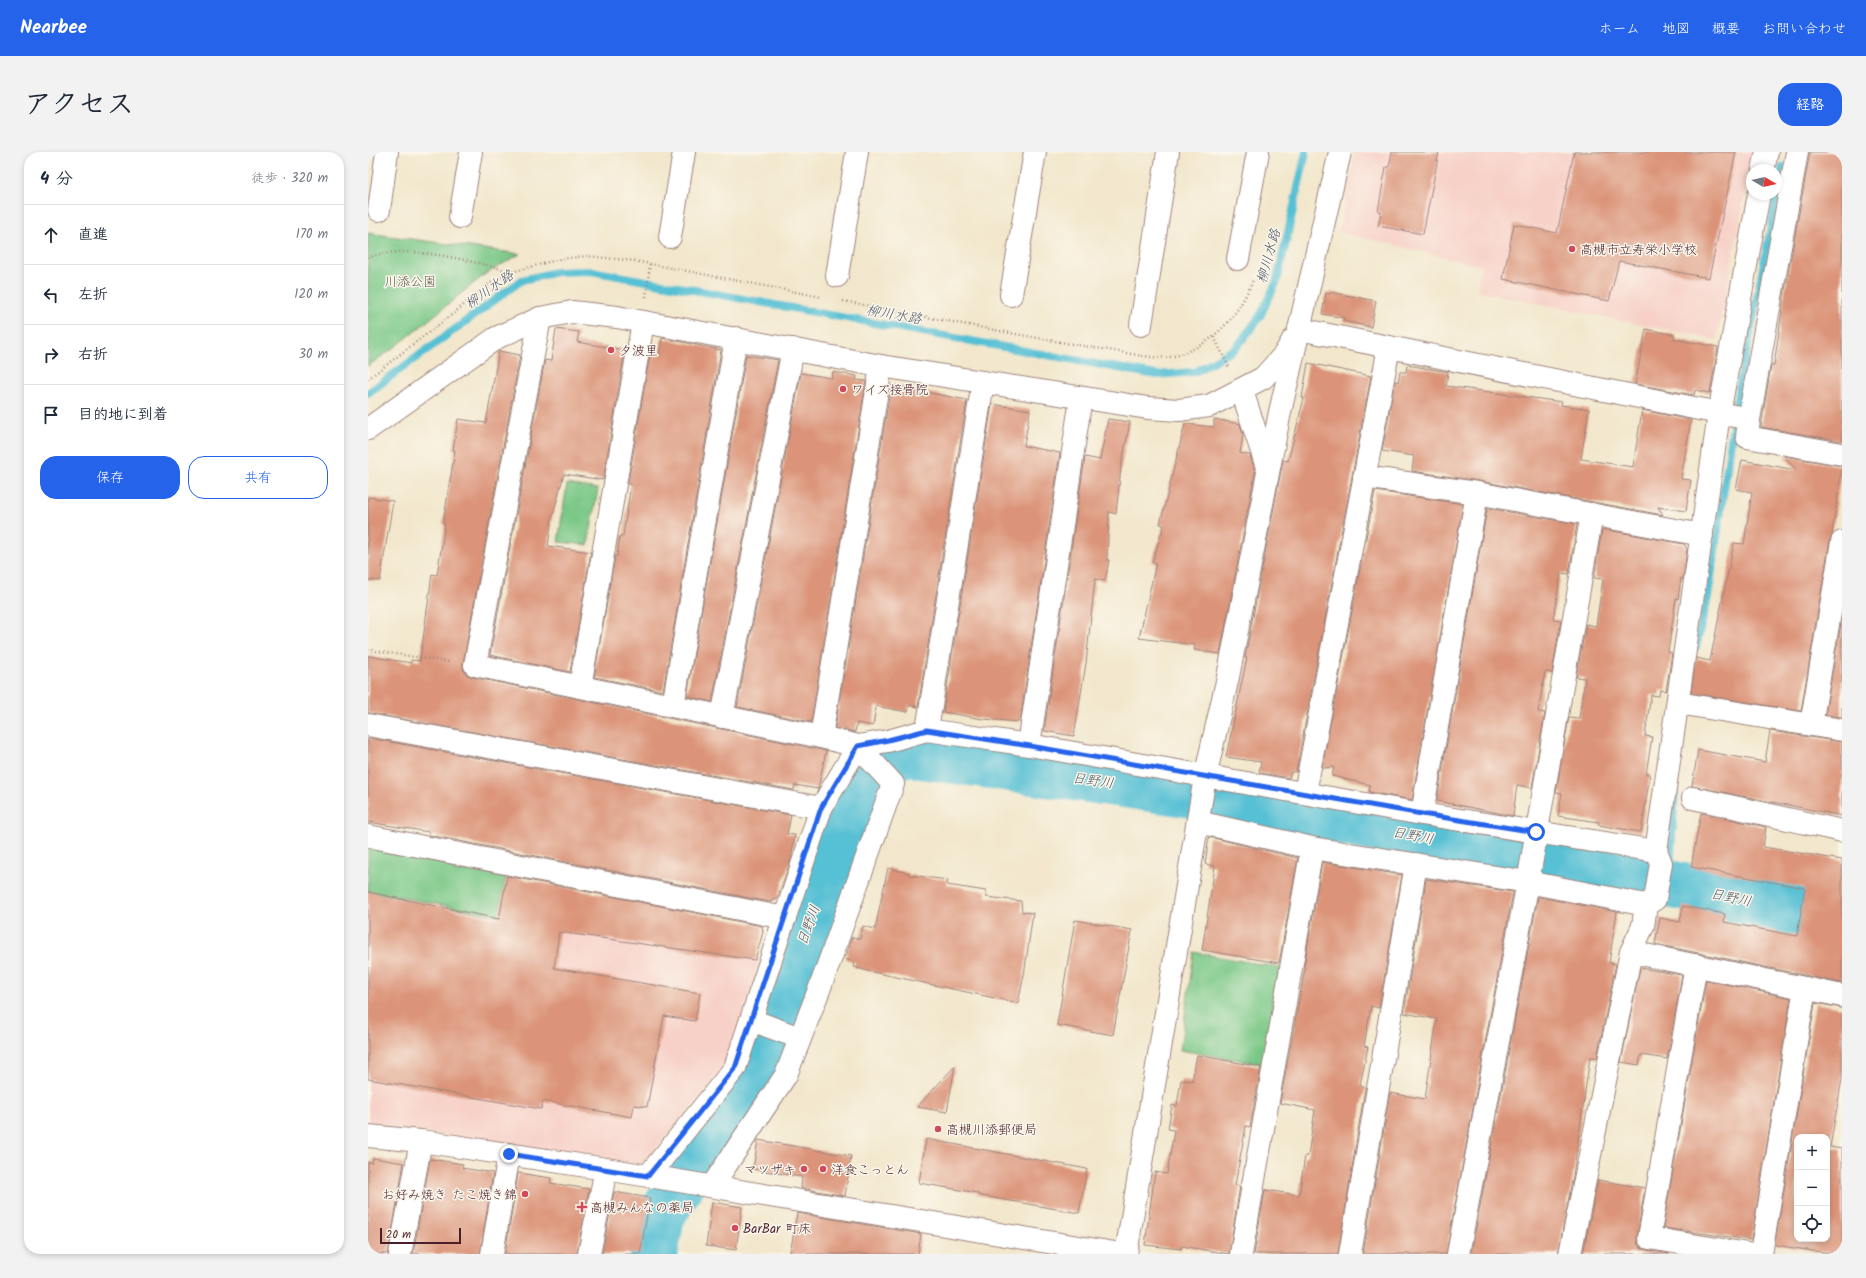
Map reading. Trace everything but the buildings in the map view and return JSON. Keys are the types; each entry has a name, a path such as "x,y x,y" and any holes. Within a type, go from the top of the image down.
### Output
{"street":[{"path":"379,210 387,152"},
{"path":"460,217 471,152"},
{"path":"670,237 684,152"},
{"path":"837,276 857,152"},
{"path":"1011,295 1035,152"},
{"path":"1141,325 1168,152"},
{"path":"1238,259 1258,152"},
{"path":"1126,1254 1204,780 1228,677 1268,471 1340,152"},
{"path":"1765,164 1767,152"},
{"path":"1797,152 1747,437 1842,454"},
{"path":"1198,818 1312,848 1528,882 1646,905 1655,899 1661,863 1656,851 1719,414 1758,200"},
{"path":"368,429 496,338 540,318 572,312 617,317 881,366 1148,408 1179,410 1209,406 1263,378 1284,355 1299,329"},
{"path":"540,318 475,665 858,746 927,730 1030,746 1204,780 1305,793 1422,814 1656,851"},
{"path":"580,687 643,322"},
{"path":"1299,329 1749,419"},
{"path":"672,706 736,338"},
{"path":"1305,793 1389,347"},
{"path":"722,717 793,349"},
{"path":"821,737 881,366"},
{"path":"927,730 983,382"},
{"path":"1242,390 1268,471"},
{"path":"1030,746 1081,398"},
{"path":"1364,477 1477,493 1702,535"},
{"path":"1422,814 1477,493"},
{"path":"1458,1254 1528,882 1592,514"},
{"path":"1811,725 1842,542"},
{"path":"1678,703 1842,730"},
{"path":"368,725 821,808"},
{"path":"648,1176 735,1068 821,808 858,746"},
{"path":"712,1186 786,1075 893,784 858,746"},
{"path":"1693,798 1842,831"},
{"path":"368,836 785,918"},
{"path":"1241,1254 1312,848"},
{"path":"1350,1254 1416,864"},
{"path":"1570,1254 1631,952 1643,926 1646,905"},
{"path":"1631,952 1842,996"},
{"path":"1696,965 1649,1238 1748,1254"},
{"path":"1761,1254 1805,988"},
{"path":"751,1020 800,1038"},
{"path":"368,1136 421,1141 712,1186 1006,1245 1121,1254"},
{"path":"400,1254 421,1141"},
{"path":"492,1254 509,1154"},
{"path":"589,1254 606,1169"}],"path":[{"path":"368,258 377,254 402,252 481,263 512,272"},
{"path":"368,379 489,284 512,272 560,259 587,256 650,263 824,297"},
{"path":"643,322 650,263"},
{"path":"839,300 1035,337 1151,356 1169,357 1190,351 1214,337 1245,299 1256,273"},
{"path":"1214,337 1242,390"},
{"path":"368,650 475,665"}],"shaded area":[{"name":"高槻市立寿栄小学校","path":"1355,152 1753,152 1751,164 1746,164 1746,189 1717,340 1477,291 1481,266 1339,232"},
{"path":"368,891 526,921 525,927 760,960 726,1065 643,1165 368,1124"}],"green space":[{"name":"川添公園","path":"368,233 520,254 484,275 403,341 368,366"},
{"path":"567,484 598,489 588,545 558,542"},
{"path":"368,848 506,876 498,916 368,891"},
{"path":"1194,952 1286,969 1267,1065 1180,1050"}],"waterway":[{"name":"柳川水路","path":"368,393 522,280 556,272 591,271 1156,375 1195,372 1236,348 1260,316 1277,281 1306,152"},
{"path":"1696,646 1708,596 1738,394 1783,167"},
{"name":"日野川","path":"654,1254 661,1216 752,1070 779,1005 856,795 874,767 907,753 1221,798 1485,850 1669,884 1842,921"},
{"path":"1670,868 1675,787"}],"place":[{"name":"高槻市立寿栄小学校","path":"1572,249"},
{"name":"夕波里","path":"611,350"},
{"name":"ワイズ接骨院","path":"843,389"},
{"name":"高槻川添郵便局","path":"938,1129"},
{"name":"マツザキ","path":"804,1169"},
{"name":"洋食こっとん","path":"823,1169"},
{"name":"お好み焼き たこ焼き錦","path":"525,1194"},
{"name":"高槻みんなの薬局","path":"582,1207"},
{"name":"BarBar 町床","path":"735,1228"}],"route":[{"path":"509,1154 648,1176 735,1068 821,808 858,746 927,730 1030,746 1422,814 1536,832"}]}
